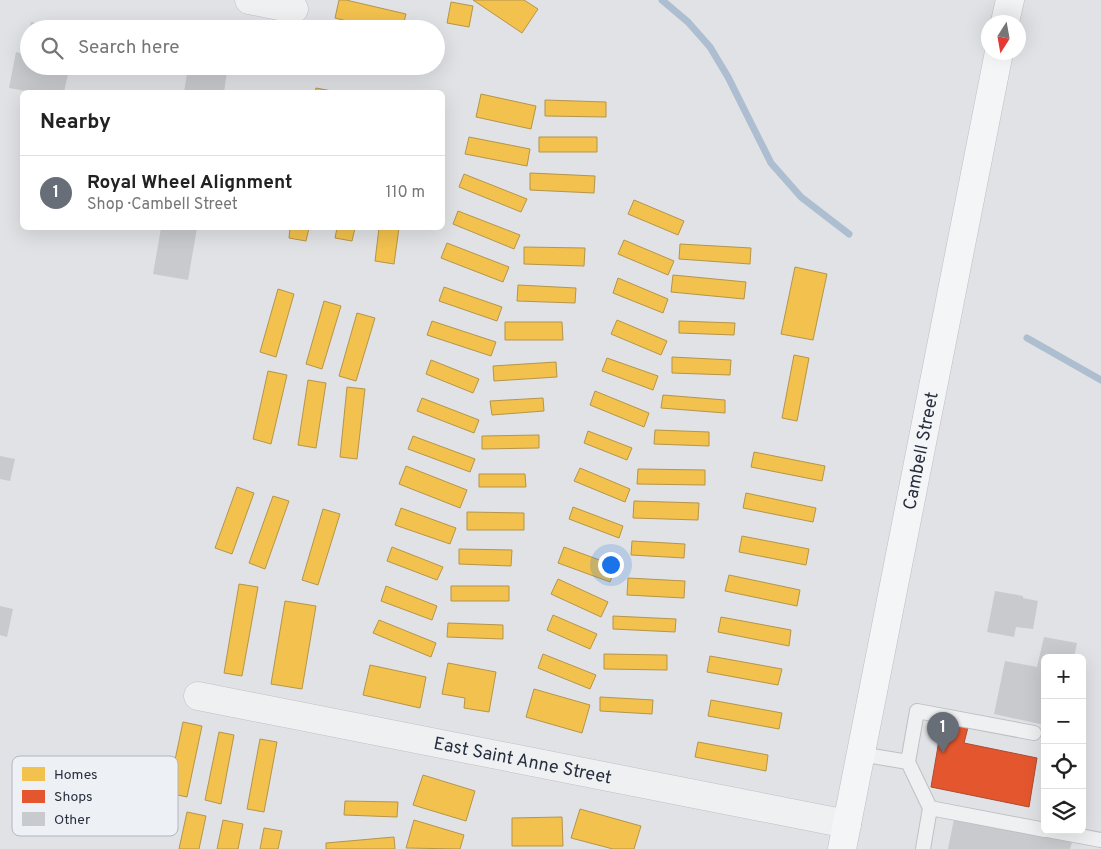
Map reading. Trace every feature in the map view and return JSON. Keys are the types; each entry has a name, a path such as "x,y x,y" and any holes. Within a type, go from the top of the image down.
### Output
{"main road":[{"path":"1007,15 1010,0"},
{"name":"Cambell Street","path":"844,836 998,60"}],"street":[{"path":"250,0 294,9"},
{"name":"East Saint Anne Street","path":"198,696 844,836"}],"lane":[{"path":"923,849 930,808 908,762 917,710 1034,733"},
{"path":"860,754 908,762"},
{"path":"930,808 1041,829"},
{"path":"1068,834 1101,840"}],"building: Homes":[{"path":"339,0 406,14 404,20 343,20 335,18"},
{"path":"473,0 524,0 538,9 522,33"},
{"path":"451,2 473,6 469,27 447,23"},
{"path":"481,94 536,106 531,129 476,117"},
{"path":"545,100 606,102 606,117 545,116"},
{"path":"469,137 530,149 527,166 465,154"},
{"path":"539,137 597,137 597,152 539,152"},
{"path":"530,173 595,176 594,193 530,190"},
{"path":"464,174 527,199 521,212 459,187"},
{"path":"634,200 684,221 678,235 628,214"},
{"path":"458,211 520,235 514,249 453,224"},
{"path":"290,230 309,230 306,241 289,238"},
{"path":"337,230 355,230 352,241 335,238"},
{"path":"379,230 399,230 394,264 375,261"},
{"path":"624,240 674,261 668,275 618,254"},
{"path":"447,243 509,267 503,282 441,258"},
{"path":"680,244 751,248 750,264 679,259"},
{"path":"524,247 585,248 584,266 524,264"},
{"path":"795,267 827,274 813,340 781,334"},
{"path":"673,275 746,282 744,299 671,292"},
{"path":"618,278 668,299 663,313 613,293"},
{"path":"518,285 576,288 575,303 517,301"},
{"path":"444,287 502,307 497,321 439,301"},
{"path":"278,289 294,294 276,357 260,352"},
{"path":"324,301 341,306 322,369 306,364"},
{"path":"357,313 375,318 356,381 339,376"},
{"path":"617,320 667,341 661,355 611,334"},
{"path":"432,321 496,342 491,356 427,335"},
{"path":"679,321 735,323 734,335 679,333"},
{"path":"505,322 562,322 563,340 505,340"},
{"path":"794,355 809,358 797,421 782,418"},
{"path":"672,357 731,360 730,375 672,373"},
{"path":"607,358 658,376 653,390 602,371"},
{"path":"431,360 479,379 473,393 426,374"},
{"path":"556,362 557,377 494,381 493,366"},
{"path":"268,371 287,375 271,444 253,439"},
{"path":"308,380 326,383 316,448 298,445"},
{"path":"347,387 365,389 357,459 340,457"},
{"path":"595,391 649,413 644,427 590,405"},
{"path":"663,395 725,400 725,413 661,408"},
{"path":"422,398 479,420 474,433 417,411"},
{"path":"543,398 544,411 492,415 490,401"},
{"path":"655,430 709,432 709,446 654,444"},
{"path":"588,431 632,448 627,460 584,443"},
{"path":"539,435 539,448 482,449 482,436"},
{"path":"413,436 475,459 470,472 408,449"},
{"path":"754,452 825,466 822,481 751,467"},
{"path":"406,466 467,490 460,508 399,484"},
{"path":"580,468 630,489 625,502 574,481"},
{"path":"638,469 705,470 705,485 637,484"},
{"path":"479,474 525,474 526,487 479,487"},
{"path":"237,487 254,493 232,554 215,548"},
{"path":"746,493 816,508 813,522 743,508"},
{"path":"273,496 289,501 265,569 249,563"},
{"path":"634,501 699,503 698,520 633,518"},
{"path":"573,507 623,526 619,538 569,519"},
{"path":"401,508 456,528 450,544 395,525"},
{"path":"323,509 340,514 318,585 302,580"},
{"path":"467,512 524,513 524,530 467,530"},
{"path":"742,536 809,549 806,565 739,552"},
{"path":"632,541 685,544 684,558 631,555"},
{"path":"392,547 443,567 437,580 387,561"},
{"path":"564,547 616,566 610,582 558,563"},
{"path":"459,549 512,550 511,566 459,564"},
{"path":"729,575 800,590 797,606 725,591"},
{"path":"628,578 685,581 684,598 627,595"},
{"path":"558,579 608,602 601,617 551,594"},
{"path":"239,584 258,587 242,676 224,673"},
{"path":"386,586 437,606 432,620 381,601"},
{"path":"451,586 509,586 509,601 451,601"},
{"path":"285,601 316,606 302,689 271,684"},
{"path":"553,615 597,634 590,649 547,630"},
{"path":"613,616 676,619 675,632 613,629"},
{"path":"721,617 791,630 789,646 718,632"},
{"path":"379,620 436,643 431,657 373,633"},
{"path":"448,623 503,625 503,639 447,637"},
{"path":"543,654 596,675 590,689 538,668"},
{"path":"604,654 667,655 667,670 604,669"},
{"path":"710,656 782,669 778,685 707,672"},
{"path":"448,663 496,672 489,712 464,708 465,698 442,694"},
{"path":"370,665 426,677 420,708 363,695"},
{"path":"534,689 590,705 582,733 526,717"},
{"path":"600,697 653,700 652,714 600,711"},
{"path":"711,700 782,713 779,729 708,716"},
{"path":"183,722 202,726 187,797 178,795 178,756 176,756"},
{"path":"219,732 234,735 221,804 205,800"},
{"path":"260,739 277,742 264,812 247,809"},
{"path":"698,742 768,755 766,771 695,757"},
{"path":"423,775 475,791 466,821 413,805"},
{"path":"345,801 398,802 397,817 344,815"},
{"path":"580,809 641,826 634,849 613,849 571,838"},
{"path":"187,812 206,816 199,849 179,849"},
{"path":"562,817 563,846 512,846 512,818"},
{"path":"223,820 243,824 238,849 217,849"},
{"path":"414,820 464,835 460,849 406,848"},
{"path":"264,828 282,831 278,849 260,849"},
{"path":"394,837 395,849 326,849 326,843"}],"building: Shops":[{"path":"942,723 968,727 964,743 1037,758 1029,807 931,787"}],"building: Other":[{"path":"16,52 20,53 20,75 68,75 64,90 20,90 9,88"},
{"path":"187,75 227,75 224,90 184,90"},
{"path":"161,230 197,230 188,280 153,274"},
{"path":"0,456 15,459 10,481 0,479"},
{"path":"995,591 1038,601 1033,629 1016,627 1014,637 987,632"},
{"path":"0,606 13,609 7,637 0,635"},
{"path":"1044,637 1077,643 1075,654 1041,654 1041,724 994,714 1005,661 1037,667"},
{"path":"954,819 1072,842 1070,849 948,849"}],"waterway":[{"path":"662,0 688,22 710,47 728,77 771,163 801,197 849,234"},
{"path":"1027,338 1101,380"}],"place":[{"name":"Royal Wheel Alignment","path":"943,753"}]}
